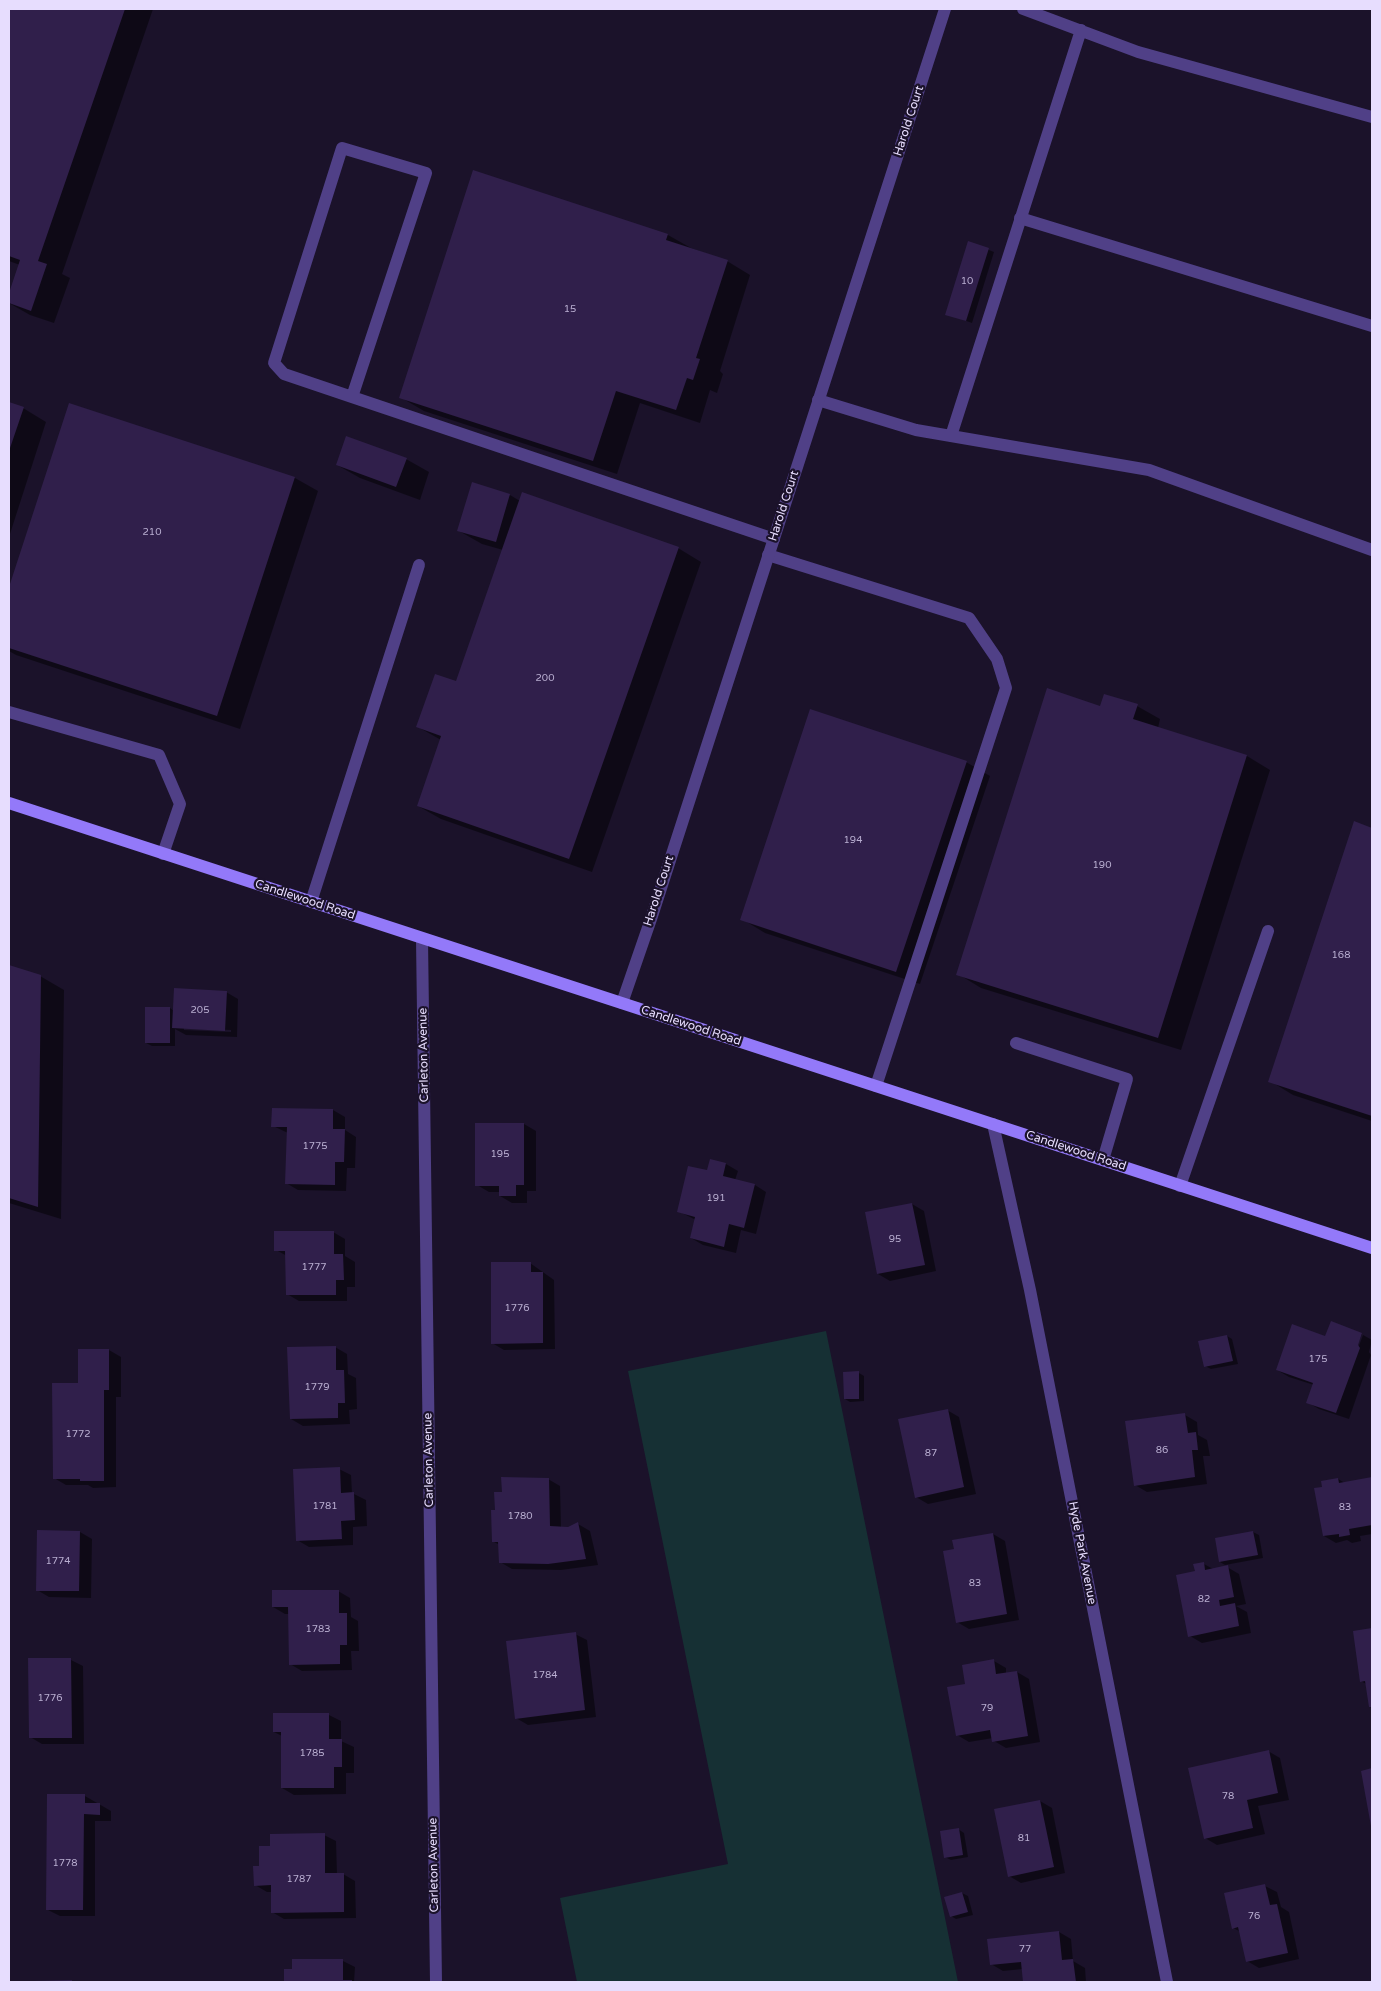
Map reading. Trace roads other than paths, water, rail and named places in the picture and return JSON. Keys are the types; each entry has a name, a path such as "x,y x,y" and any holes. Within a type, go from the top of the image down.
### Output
{"street":[{"name":"Harold Court","path":"622,1003 945,9"},
{"path":"1023,9 1138,52 1372,117"},
{"path":"951,436 1081,30"},
{"path":"352,398 426,173 342,148 274,363 284,374 352,398 774,539"},
{"path":"1020,218 1372,326"},
{"path":"818,400 916,430 1149,470 1372,550"},
{"path":"768,555 969,618 997,660 1006,688 876,1086"},
{"path":"311,902 419,565"},
{"path":"9,712 159,755 180,804 163,854"},
{"name":"Candlewood Road","path":"9,803 1372,1248"},
{"path":"1180,1186 1268,932"},
{"name":"Carleton Avenue","path":"422,939 436,1982"},
{"path":"1016,1043 1127,1079 1103,1160"},
{"name":"Hyde Park Avenue","path":"993,1124 1030,1290 1167,1982"}]}
